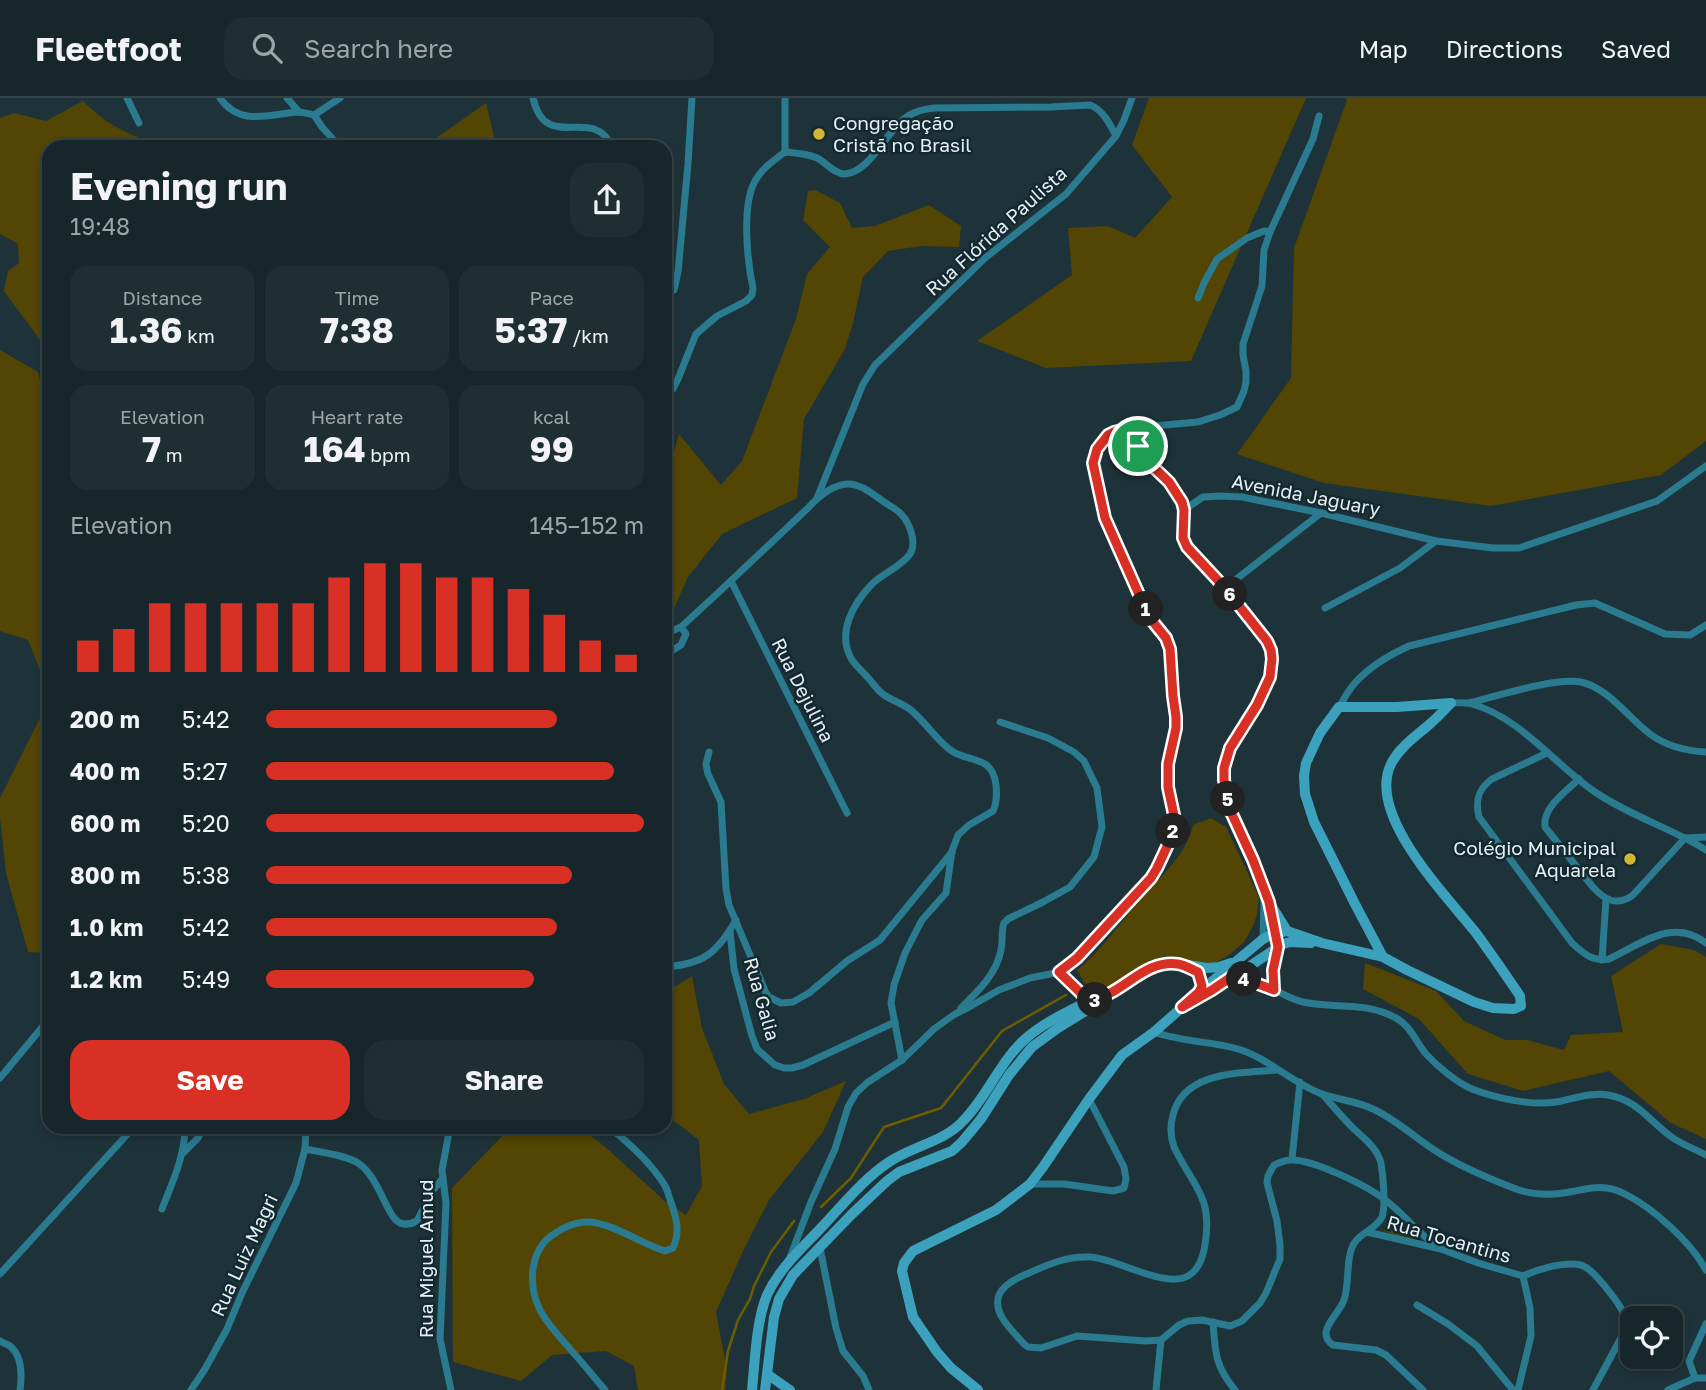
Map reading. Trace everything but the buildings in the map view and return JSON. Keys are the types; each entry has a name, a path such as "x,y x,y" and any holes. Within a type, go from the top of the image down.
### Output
{"street":[{"path":"127,98 139,123"},
{"path":"220,98 231,111 241,115 265,116 299,112 314,116 334,140"},
{"path":"287,98 299,112"},
{"path":"314,116 340,98"},
{"path":"533,98 538,114 546,122 565,128 594,128 607,140"},
{"path":"674,290 688,164 692,98"},
{"path":"785,98 786,152"},
{"name":"Rua Flórida Paulista","path":"817,498 863,384 875,365 985,258 1066,194 1116,136 1132,98"},
{"path":"672,390 696,334 717,316 752,295 747,242 751,191 755,181 774,159 786,152 816,157 838,173 851,173 866,164 905,117 934,108 1090,104 1100,110 1116,136"},
{"path":"787,1264 835,1149 848,1107 856,1093 902,1060 934,1028 956,1014 999,990 1030,978 1059,972 1077,958 1151,878 1172,836 1175,820 1168,787 1168,764 1176,717 1170,649 1166,638 1149,617 1105,518 1094,470 1094,456 1100,444 1114,432 1129,428 1198,422 1237,407 1244,391 1247,372 1243,344 1262,286 1264,250 1313,139 1320,116"},
{"path":"1198,298 1217,259 1247,238 1264,231 1270,232"},
{"path":"1129,428 1146,460 1175,490 1182,502 1183,538 1187,547 1225,588 1267,641 1272,659 1270,677 1257,705 1230,748 1224,768 1224,780 1231,812 1269,902 1287,931"},
{"name":"Avenida Jaguary","path":"1184,510 1203,497 1242,497 1436,541 1493,548 1519,548 1657,501 1706,466"},
{"path":"672,630 681,626 731,581 817,498 840,485 853,484 861,487 902,515 911,533 912,549 908,556 873,583 848,618 845,638 852,659 878,690 914,712 952,752 986,763 996,781 995,808 958,835 952,851 946,893 922,920 898,974 891,1003 902,1060"},
{"path":"1225,588 1321,513"},
{"path":"1325,608 1400,568 1436,541"},
{"name":"Rua Dejulina","path":"731,581 847,813"},
{"path":"1383,957 1314,822 1305,794 1306,763 1320,733 1353,685 1373,667 1409,646 1576,605 1595,603 1665,634 1690,635 1706,625"},
{"path":"672,651 681,645 686,634 681,626"},
{"path":"1339,707 1469,703 1552,683 1580,682 1603,692 1650,734 1664,742 1687,751 1706,752"},
{"path":"1182,1007 1212,990 1241,958 1263,939 1274,933 1287,931 1322,943 1383,957 1474,1002 1502,1009 1521,1006 1516,990 1416,858 1400,831 1388,800 1388,772 1400,750 1451,703"},
{"path":"1469,703 1511,722 1594,791 1706,850"},
{"path":"956,1014 990,976 1001,952 1004,923 1070,887 1094,857 1102,827 1097,788 1084,761 1048,738 1000,722"},
{"path":"709,752 706,764 708,774 721,802 729,905 766,993 781,1003 793,1002 809,993 846,961 880,940 952,851"},
{"path":"1547,753 1485,784 1477,800 1479,817 1572,943 1584,955 1596,960 1609,959 1662,933 1688,933 1706,943"},
{"path":"1579,779 1550,808 1544,822 1545,827 1600,896 1606,899 1627,900 1685,838 1706,837"},
{"path":"1263,888 1263,939"},
{"path":"1602,960 1606,899"},
{"path":"1269,902 1278,947 1273,970 1274,990"},
{"path":"672,966 701,960 714,951 736,920"},
{"name":"Rua Galia","path":"730,932 734,969 752,1036 757,1049 775,1065 792,1068 803,1065 895,1022"},
{"path":"978,1390 944,1360 913,1317 902,1267 913,1251 996,1210 1030,1184 1122,1055 1154,1032 1199,992 1290,942 1322,943"},
{"path":"752,1390 762,1314 768,1294 787,1264 877,1170 961,1124 1025,1039 1052,1019 1093,1002 1157,965 1175,963 1213,968 1241,958"},
{"path":"1241,958 1247,968"},
{"path":"1184,965 1198,972 1227,976 1274,990 1303,1002 1366,1007 1394,1016 1401,1020 1427,1054 1461,1084 1487,1094 1541,1102 1594,1094 1622,1098 1636,1105 1675,1139 1706,1155"},
{"path":"1059,972 1093,1002"},
{"path":"1198,972 1202,983 1199,992"},
{"path":"765,1390 774,1317 779,1299 793,1275 887,1181 899,1172 952,1150 971,1133 1031,1047 1093,1002"},
{"path":"0,1078 42,1027"},
{"path":"1154,1032 1171,1038 1247,1052 1322,1094 1346,1099 1375,1110 1462,1166 1520,1190 1555,1194 1594,1187 1624,1193 1675,1232 1692,1249 1706,1270"},
{"path":"1277,1070 1209,1079 1193,1086 1175,1105 1171,1136 1198,1188 1207,1213 1207,1233 1198,1268 1186,1278 1176,1280 1157,1277 1094,1257 1073,1257 1061,1259 1023,1275 999,1295 998,1310 1028,1347 1041,1348 1077,1336 1161,1340 1178,1325 1188,1321 1202,1320 1223,1326 1242,1321 1266,1293 1281,1254 1277,1221 1268,1191 1268,1176 1274,1165 1292,1159 1334,1172 1383,1198 1417,1231 1441,1249"},
{"path":"1292,1159 1300,1082"},
{"path":"1322,1094 1376,1152 1381,1166 1383,1198 1381,1219 1355,1242 1352,1248 1344,1300 1326,1328 1326,1338 1333,1345 1376,1350 1386,1355 1423,1390"},
{"path":"1030,1184 1064,1184 1113,1191 1124,1188 1124,1167 1089,1099"},
{"path":"972,1110 981,1119"},
{"path":"0,1274 128,1134"},
{"path":"162,1209 182,1155 184,1134"},
{"path":"182,1155 200,1134"},
{"name":"Rua Luiz Magri","path":"191,1390 227,1329 296,1183 305,1149 306,1134"},
{"name":"Rua Miguel Amud","path":"449,1134 443,1178 446,1203 440,1339 452,1390"},
{"path":"605,1390 546,1321 533,1288 534,1262 545,1241 565,1227 582,1222 606,1226 664,1251 673,1248 677,1239 678,1222 665,1186 651,1167 618,1134"},
{"path":"305,1149 355,1161 371,1177 396,1221 405,1224 413,1224 420,1217 433,1189 443,1178"},
{"name":"Rua Tocantins","path":"1366,1232 1441,1249 1523,1276 1562,1264 1588,1267 1624,1314 1625,1327 1593,1390"},
{"path":"820,1248 843,1351 863,1376 869,1390"},
{"path":"1516,1390 1531,1336 1530,1308 1523,1276"},
{"path":"1417,1305 1477,1346 1516,1390"},
{"path":"1213,1322 1216,1356 1223,1376 1234,1390"},
{"path":"1695,1378 1689,1361 1706,1324"},
{"path":"758,1336 770,1346"},
{"path":"1156,1390 1161,1340"},
{"path":"0,1341 10,1346 16,1354 20,1366 20,1390"},
{"path":"767,1374 790,1390"},
{"path":"1668,1390 1695,1378 1706,1378"}],"shaded area":[{"path":"1149,98 1306,98 1191,361 1046,368 977,341 1072,275 1068,228 1108,226 1135,238 1172,197 1132,145"},
{"path":"1346,98 1706,98 1706,441 1661,475 1491,506 1324,483 1237,454 1291,378 1294,248"},
{"path":"83,101 102,118 145,140 42,140 42,343 4,291 8,271 19,263 18,244 0,234 0,118 14,113 46,121"},
{"path":"486,103 495,140 433,140"},
{"path":"815,190 840,203 852,228 875,226 929,205 961,226 959,247 921,246 888,251 863,277 845,349 804,419 797,498 722,534 688,577 672,613 672,458 679,434 721,485 742,461 796,319 807,274 830,247 803,220 808,191"},
{"path":"0,350 38,372 42,390 42,675 28,640 0,631"},
{"path":"42,714 42,953 28,952 6,873 0,798"},
{"path":"1211,818 1226,827 1259,897 1253,926 1244,942 1217,962 1202,964 1165,956 1149,961 1094,999 1077,970 1101,947 1178,857 1193,825"},
{"path":"1661,944 1694,950 1706,957 1706,1139 1671,1123 1609,1071 1523,1091 1468,1074 1419,1019 1363,989 1365,963 1436,991 1464,1021 1505,1040 1527,1040 1564,1050 1571,1035 1623,1032 1611,976"},
{"path":"692,976 702,1028 724,1084 749,1114 804,1099 846,1081 823,1132 769,1200 716,1312 727,1370 725,1390 638,1390 634,1366 606,1351 552,1355 521,1381 453,1362 452,1188 504,1134 588,1134 666,1202 686,1215 702,1186 699,1140 672,1119 672,989"},
{"path":"1392,1213 1412,1234 1414,1239 1384,1231"}],"waterway":[{"path":"821,1207 851,1178 884,1127 941,1108 1002,1031 1066,995"},
{"path":"722,1390 728,1351 738,1320 771,1252 794,1221"}],"place":[{"name":"Congregação Cristã no Brasil","path":"819,134"},
{"name":"Colégio Municipal Aquarela","path":"1630,859"}],"route":[{"path":"1129,428 1138,446 1146,460 1169,482 1182,502 1183,538 1187,547 1225,588 1267,641 1272,659 1267,685 1230,748 1224,768 1224,780 1231,812 1269,902 1278,947 1273,970 1274,990 1234,975 1182,1007 1202,986 1198,972 1184,965 1157,965 1098,999 1088,1000 1059,972 1077,958 1151,878 1172,836 1175,820 1168,787 1168,764 1176,728 1170,649 1166,638 1149,617 1105,518 1093,463 1100,444 1108,435 1120,429 1129,428"}]}
